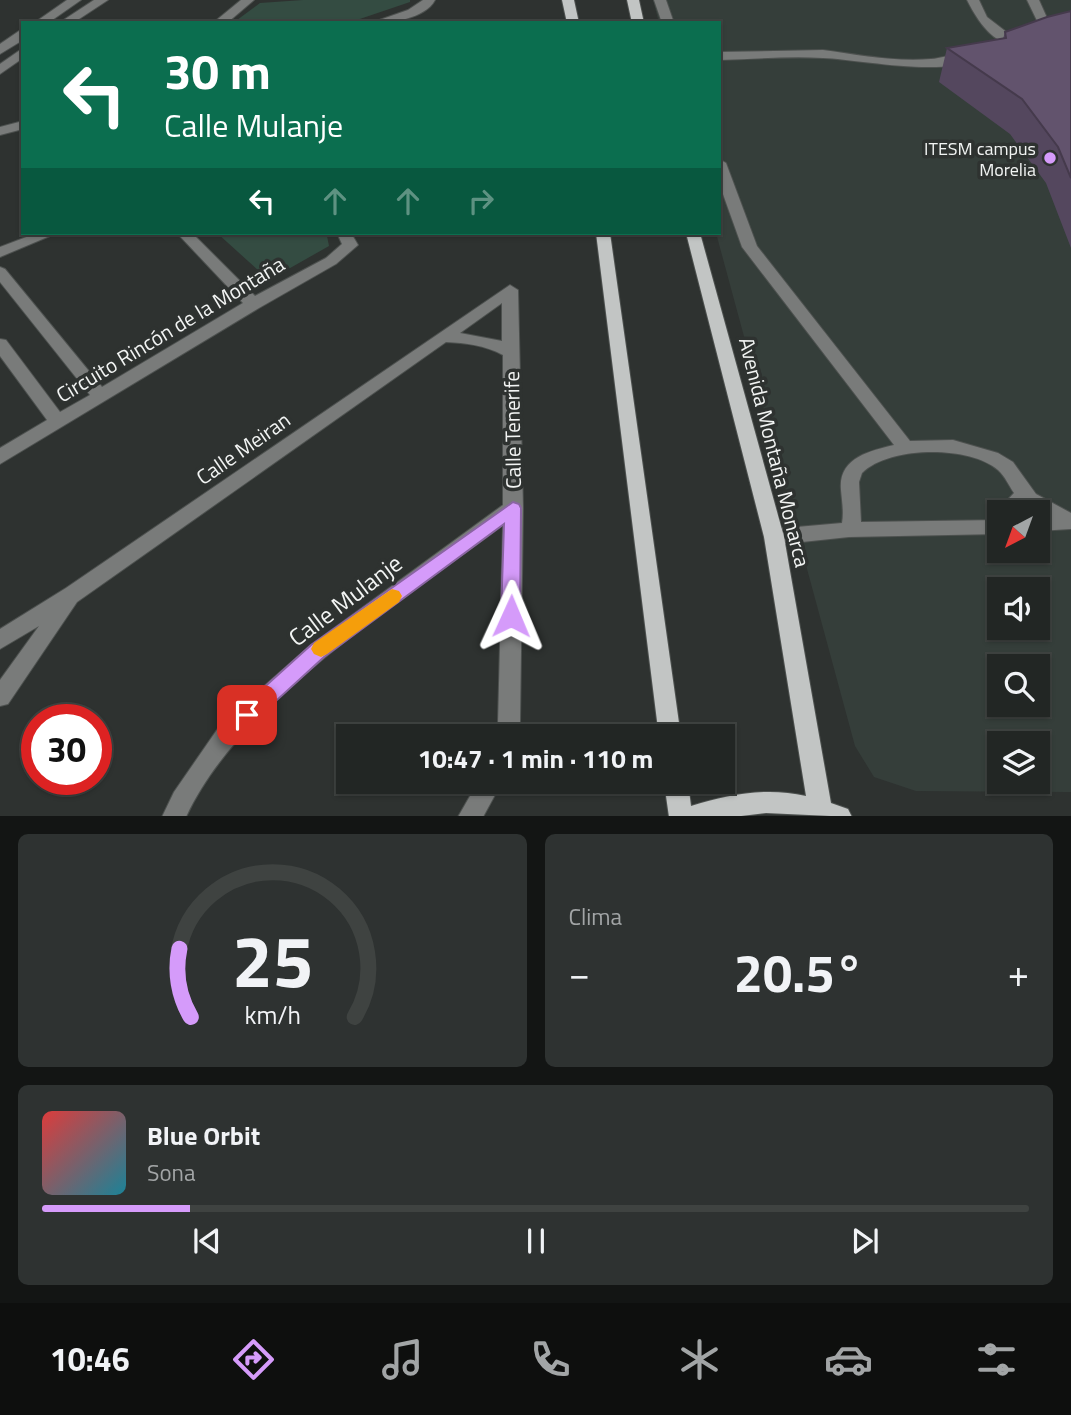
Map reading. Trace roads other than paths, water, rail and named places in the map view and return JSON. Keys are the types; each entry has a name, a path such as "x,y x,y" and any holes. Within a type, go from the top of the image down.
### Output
{"main road":[{"path":"568,0 573,21"},
{"path":"634,0 638,21"},
{"path":"603,235 668,724"},
{"name":"Avenida Montaña Monarca","path":"694,235 774,537 830,813"},
{"path":"678,794 681,816"},
{"path":"694,816 724,805 772,801 830,813"}],"street":[{"path":"43,21 75,0"},
{"path":"68,21 102,0"},
{"path":"221,21 247,0"},
{"path":"383,21 412,12 429,4 429,0"},
{"path":"660,0 667,21"},
{"path":"973,0 982,19 1009,40"},
{"path":"997,47 1040,30 1033,0"},
{"path":"0,50 21,35"},
{"path":"0,70 21,54"},
{"path":"721,56 823,54 890,62 931,63 979,54"},
{"path":"0,131 21,126"},
{"path":"721,168 750,247 906,448"},
{"path":"0,252 45,235"},
{"path":"186,235 253,304"},
{"name":"Circuito Rincón de la Montaña","path":"0,457 253,304 331,261 350,245 345,235"},
{"path":"0,272 101,397"},
{"name":"Calle Meiran","path":"0,640 73,594 510,290"},
{"name":"Calle Tenerife","path":"509,724 513,508 510,290"},
{"path":"443,337 484,340 511,352"},
{"path":"0,344 58,422"},
{"path":"849,530 855,511 849,481 855,468 866,459 906,448 941,445 980,452 1005,466 1025,494 1044,509 1071,522"},
{"path":"1019,500 1025,494"},
{"name":"Calle Mulanje","path":"174,816 182,800 229,731 318,651 513,508"},
{"path":"1050,523 1071,522"},
{"path":"978,529 987,524"},
{"path":"774,537 849,530 987,528"},
{"path":"0,697 73,594"},
{"path":"471,816 484,794"}],"place":[{"name":"ITESM campus Morelia","path":"1050,158"}]}
